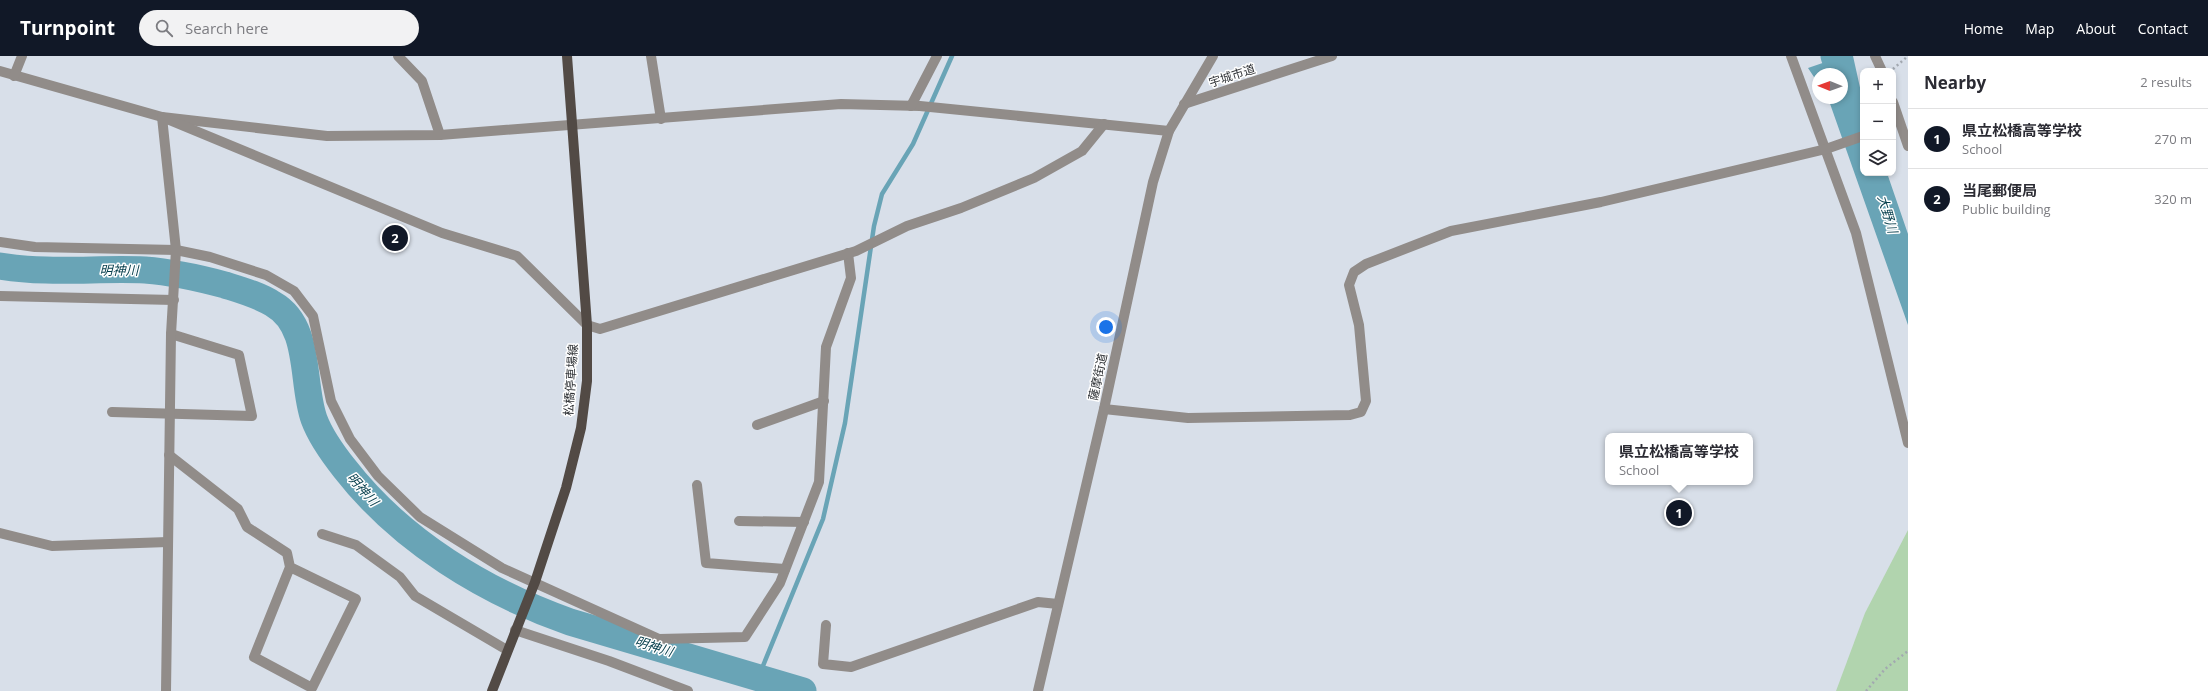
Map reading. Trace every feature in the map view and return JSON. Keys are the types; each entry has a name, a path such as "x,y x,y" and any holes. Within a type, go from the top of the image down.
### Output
{"main road":[{"name":"松橋停車場線","path":"492,691 532,586 566,488 581,428 587,381 587,325 567,56"}],"street":[{"path":"14,76 22,56"},
{"path":"398,56 422,81 440,135"},
{"path":"651,56 661,119"},
{"path":"916,106 938,56"},
{"name":"薩摩街道","path":"1038,691 1104,409 1153,182 1169,131 1214,56"},
{"name":"宇城市道","path":"1184,104 1239,88 1332,56"},
{"path":"1791,56 1830,148 1856,233 1908,443"},
{"path":"1875,56 1881,68"},
{"path":"0,71 162,116 442,233 518,256 587,325 600,329 852,252 907,226 961,208 1034,178 1082,151 1104,124"},
{"path":"162,116 327,136 440,135 573,126 841,104 916,106 1169,131"},
{"path":"162,116 176,252 171,334 166,691"},
{"path":"1896,122 1908,146"},
{"path":"1104,409 1202,418 1350,415 1361,412 1366,401 1359,325 1349,285 1354,272 1366,264 1451,231 1601,202 1830,148 1860,137"},
{"path":"0,242 35,248 176,252 210,257 266,275 294,291 313,316 331,401 350,439 378,476 420,517 532,586 659,639 746,637 780,583 819,482 826,347 851,278 852,252"},
{"path":"0,296 174,300"},
{"path":"112,412 252,416 239,355 171,334"},
{"path":"757,426 824,401"},
{"path":"169,455 238,509 247,527 287,552 290,568 254,657 313,690 356,599 290,568"},
{"path":"697,484 706,563 786,569"},
{"path":"739,521 804,522"},
{"path":"0,533 52,546 168,542"},
{"path":"322,534 356,544 400,577 414,596 507,650"},
{"path":"826,625 823,664 851,667 1038,602 1058,604"},
{"path":"515,630 609,661 688,691"}],"path":[{"path":"1894,68 1908,56"},
{"path":"1866,691 1885,669 1908,651"}],"green space":[{"path":"1908,530 1908,691 1836,691 1865,613"}],"water":[{"path":"1843,56 1853,56 1860,88 1860,176 1888,176 1908,234 1908,325 1830,104 1848,104 1848,68 1812,68 1812,74 1808,68"}],"waterway":[{"path":"758,678 823,519 845,423 874,226 882,194 913,144 952,56"},
{"name":"大野川","path":"1834,56 1839,68"},
{"name":"明神川","path":"0,266 36,270 145,270 165,272 225,285 250,293 268,301 285,314 294,326 300,341 310,405 320,433 328,446 336,458 367,495 418,541 476,579 507,596 538,610 570,622 803,691"}],"place":[{"name":"当尾郵便局","path":"395,238"},
{"name":"県立松橋高等学校","path":"1679,513"}]}
